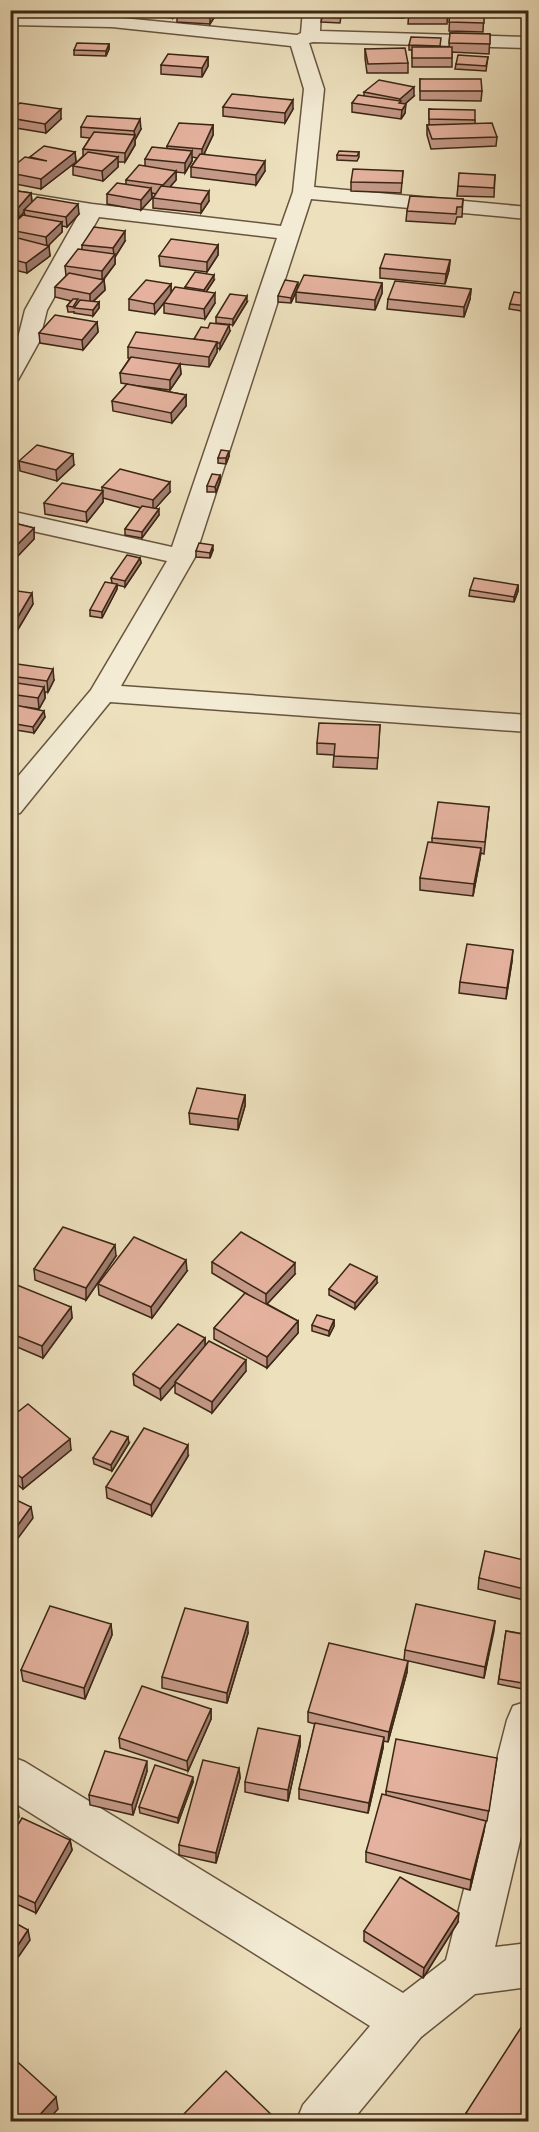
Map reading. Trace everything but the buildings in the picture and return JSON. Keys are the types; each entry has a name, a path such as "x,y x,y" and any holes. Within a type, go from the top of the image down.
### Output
{"street":[{"path":"10,806 103,693 182,557 303,192 314,88 304,38 312,10"},
{"path":"10,20 114,16 304,38 528,42"},
{"path":"303,192 528,213"},
{"path":"10,196 92,210 288,233"},
{"path":"10,375 28,342 36,310 92,210"},
{"path":"10,518 182,557"},
{"path":"103,693 528,724"},
{"path":"466,1972 528,1720"},
{"path":"10,1776 405,2021"},
{"path":"320,2121 405,2021 466,1972 528,1965"}]}
